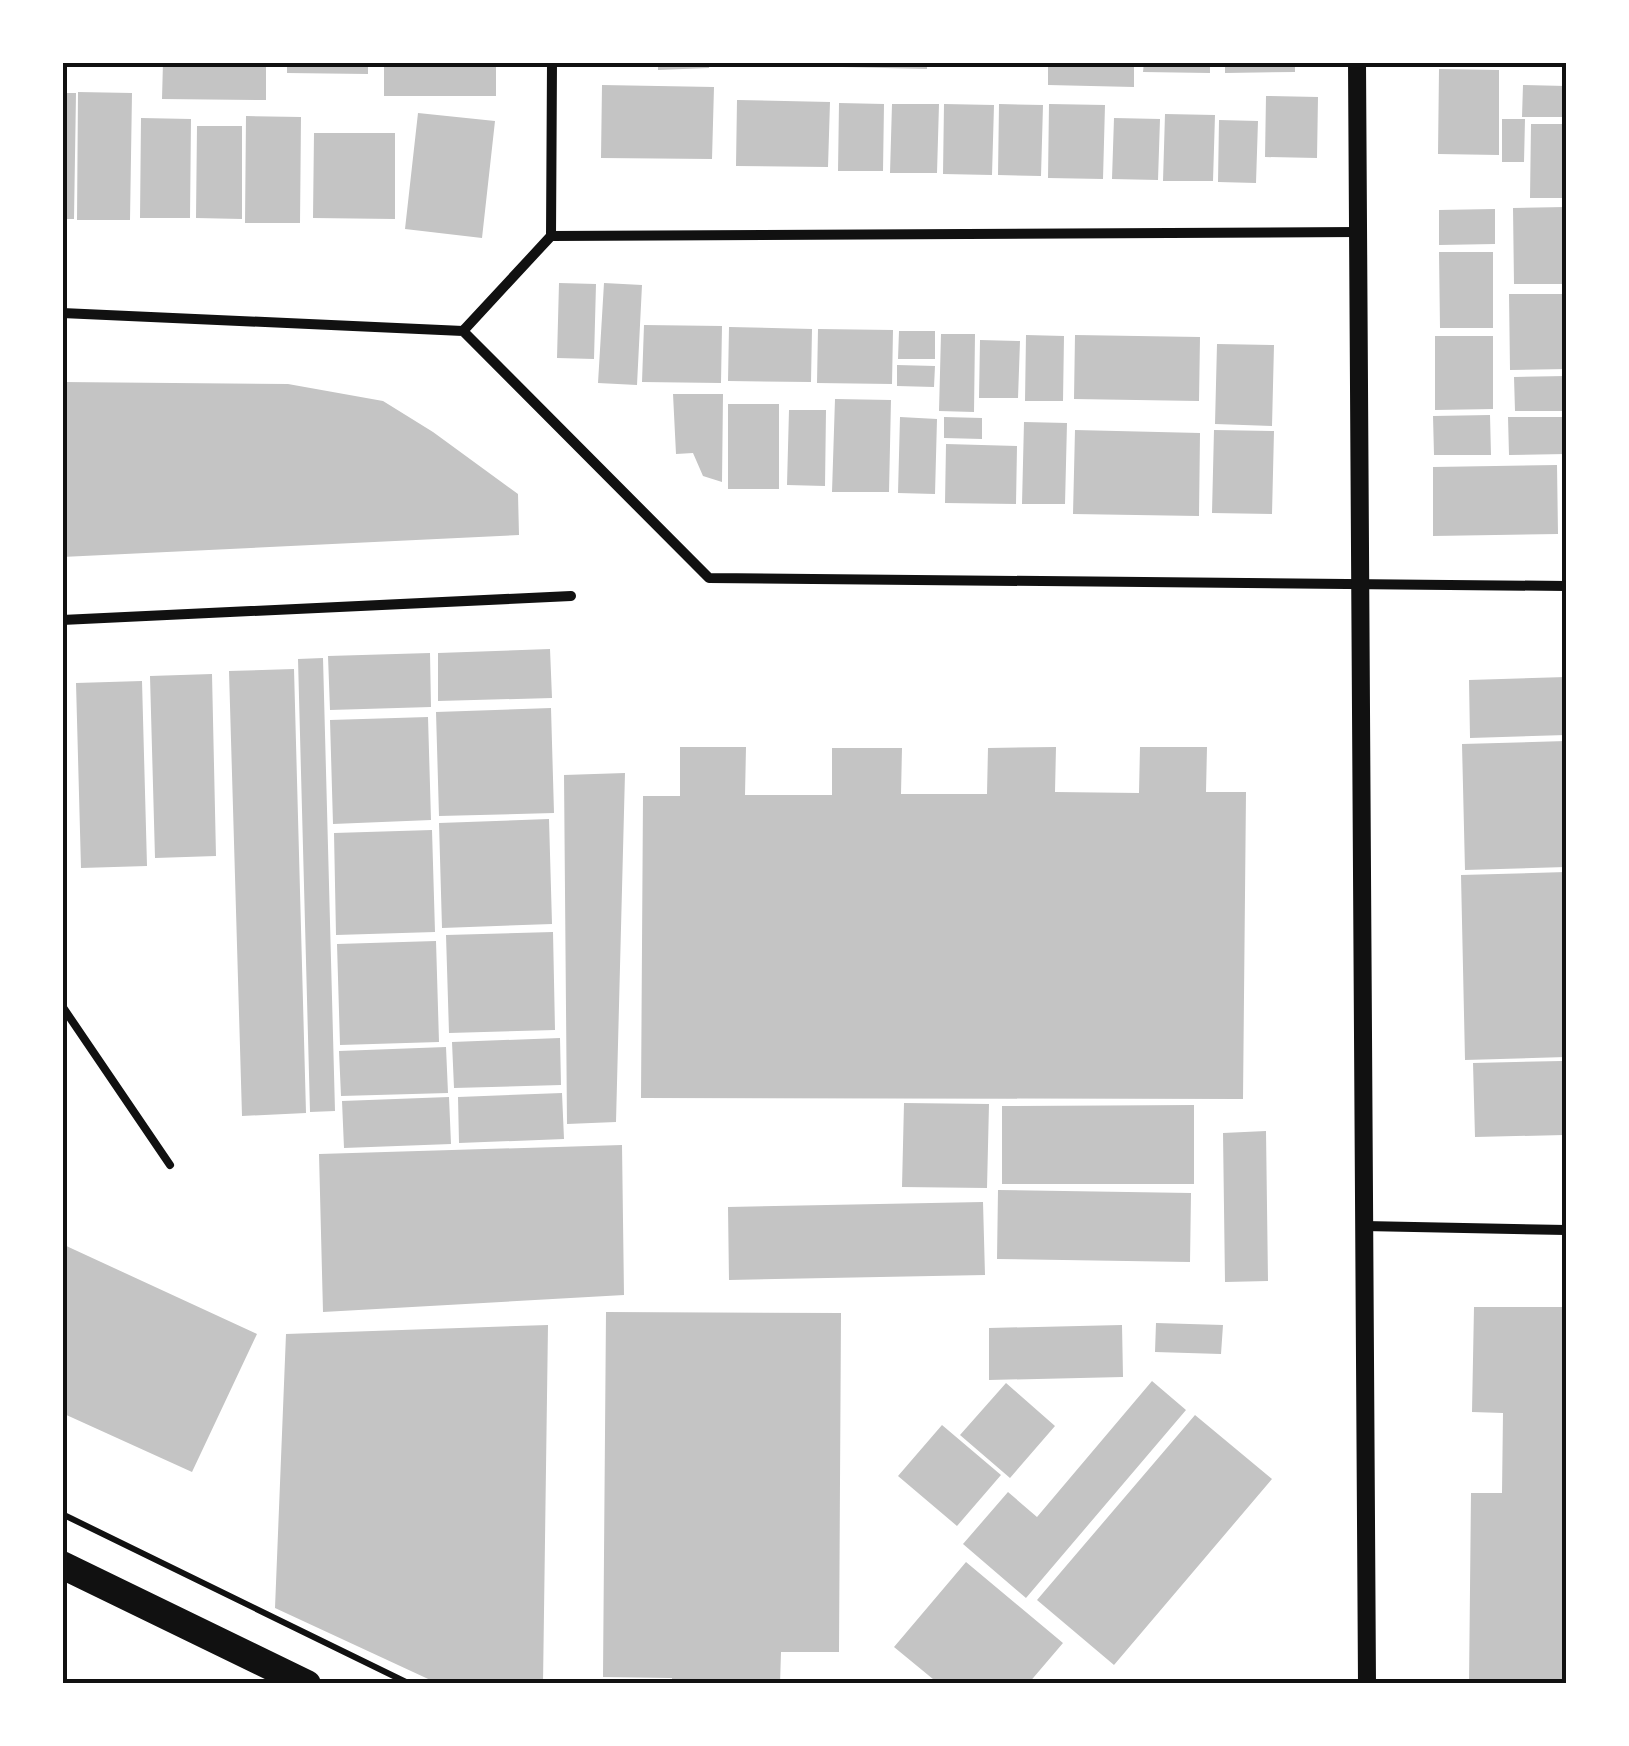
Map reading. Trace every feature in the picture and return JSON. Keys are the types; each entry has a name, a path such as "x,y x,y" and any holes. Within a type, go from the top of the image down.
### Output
{"highway":[{"path":"62,1565 307,1684"}],"street":[{"path":"463,332 551,236 552,62"},
{"path":"1356,62 1367,1684"},
{"path":"551,236 1358,232"},
{"path":"62,313 463,332 710,578 1566,586"},
{"path":"62,620 571,596"},
{"path":"1364,1226 1566,1230"}],"lane":[{"path":"62,1006 170,1165"}],"path":[{"path":"62,1514 410,1684"}],"building":[{"path":"163,62 266,62 266,100 162,99"},
{"path":"287,62 368,62 368,74 287,73"},
{"path":"384,62 496,62 496,96 384,96"},
{"path":"601,62 633,62 634,66 601,67"},
{"path":"658,62 709,62 709,68 658,70"},
{"path":"843,62 927,62 927,69 842,67"},
{"path":"1048,62 1134,62 1134,87 1048,85"},
{"path":"1144,62 1210,62 1210,73 1143,72"},
{"path":"1225,62 1295,62 1295,72 1225,73"},
{"path":"1439,69 1499,70 1499,155 1438,154"},
{"path":"602,85 714,87 712,159 601,158"},
{"path":"1523,85 1566,86 1566,117 1522,117"},
{"path":"78,92 132,93 130,220 77,220"},
{"path":"62,93 76,93 74,219 62,219"},
{"path":"1266,96 1318,97 1317,158 1265,157"},
{"path":"737,100 830,102 828,167 736,166"},
{"path":"839,103 884,104 883,171 838,171"},
{"path":"892,104 939,104 937,173 890,173"},
{"path":"944,104 994,105 992,175 943,174"},
{"path":"999,104 1043,105 1041,176 998,175"},
{"path":"1049,104 1105,105 1103,179 1048,178"},
{"path":"418,113 495,121 482,238 405,229"},
{"path":"1165,114 1215,115 1213,181 1163,181"},
{"path":"246,116 301,117 300,223 245,223"},
{"path":"141,118 191,119 190,218 140,218"},
{"path":"1114,118 1160,119 1158,180 1112,179"},
{"path":"1502,119 1525,119 1524,162 1502,162"},
{"path":"1219,120 1258,121 1256,183 1218,182"},
{"path":"1531,124 1566,124 1566,198 1530,198"},
{"path":"197,126 242,126 242,219 196,218"},
{"path":"314,133 395,133 395,219 313,218"},
{"path":"1566,207 1566,284 1514,284 1513,208"},
{"path":"1495,209 1495,244 1439,245 1439,210"},
{"path":"1439,252 1493,252 1493,328 1440,328"},
{"path":"559,283 596,284 594,359 557,358"},
{"path":"604,283 642,285 637,385 598,383"},
{"path":"1509,294 1566,294 1566,369 1510,370"},
{"path":"644,325 722,326 721,383 642,382"},
{"path":"729,327 812,329 811,382 728,381"},
{"path":"818,329 893,330 892,384 817,383"},
{"path":"899,331 935,331 935,359 898,359"},
{"path":"941,334 975,334 974,412 939,411"},
{"path":"1026,335 1064,336 1063,401 1025,401"},
{"path":"1075,335 1200,337 1199,401 1074,399"},
{"path":"1435,336 1493,336 1493,409 1435,410"},
{"path":"980,340 1020,341 1018,398 979,398"},
{"path":"1217,344 1274,345 1272,426 1215,424"},
{"path":"897,365 935,366 934,387 897,386"},
{"path":"1566,376 1566,411 1515,411 1514,377"},
{"path":"62,382 288,384 383,401 518,494 519,535 62,557"},
{"path":"673,394 723,394 722,482 703,476 693,453 676,454"},
{"path":"835,399 891,400 889,492 832,492"},
{"path":"728,404 779,404 779,489 728,489"},
{"path":"789,410 826,410 825,486 787,485"},
{"path":"1490,415 1491,455 1434,455 1433,416"},
{"path":"900,417 937,419 935,494 898,493"},
{"path":"944,417 982,418 982,439 944,438"},
{"path":"1508,417 1566,417 1566,454 1509,455"},
{"path":"1024,422 1067,423 1065,504 1022,504"},
{"path":"1075,430 1200,433 1199,516 1073,514"},
{"path":"1214,430 1274,431 1272,514 1212,513"},
{"path":"946,444 1017,446 1016,504 945,503"},
{"path":"1557,465 1558,534 1433,536 1433,467"},
{"path":"550,649 552,698 438,701 438,653"},
{"path":"430,653 431,707 330,710 328,656"},
{"path":"323,658 335,1111 310,1112 298,659"},
{"path":"294,669 306,1113 242,1116 229,671"},
{"path":"212,674 216,856 155,858 150,676"},
{"path":"1566,677 1566,735 1470,738 1469,680"},
{"path":"142,681 147,866 81,868 76,683"},
{"path":"551,708 554,813 439,816 436,712"},
{"path":"428,717 431,820 333,824 330,720"},
{"path":"1566,741 1566,867 1465,870 1462,744"},
{"path":"680,747 746,747 745,795 832,795 832,748 902,748 901,794 987,794 988,748 1056,747 1055,792 1139,793 1140,747 1207,747 1206,792 1246,792 1243,1099 641,1098 643,796 680,796"},
{"path":"625,773 616,1122 567,1124 564,775"},
{"path":"549,819 552,924 442,928 439,823"},
{"path":"432,830 435,932 336,935 334,833"},
{"path":"1566,872 1566,1057 1465,1060 1461,875"},
{"path":"553,932 555,1030 449,1033 446,935"},
{"path":"436,941 439,1042 340,1045 337,944"},
{"path":"560,1038 561,1085 454,1088 452,1042"},
{"path":"446,1047 448,1093 341,1096 339,1051"},
{"path":"1562,1061 1564,1135 1475,1137 1473,1063"},
{"path":"562,1093 564,1139 459,1143 458,1097"},
{"path":"449,1097 451,1144 344,1148 342,1101"},
{"path":"904,1103 989,1104 987,1188 902,1187"},
{"path":"1194,1105 1194,1184 1002,1184 1002,1106"},
{"path":"1266,1131 1268,1281 1225,1282 1223,1133"},
{"path":"622,1145 624,1295 323,1312 319,1154"},
{"path":"998,1190 1191,1193 1190,1262 997,1259"},
{"path":"983,1202 985,1275 729,1280 728,1207"},
{"path":"62,1244 257,1334 192,1472 62,1413"},
{"path":"1474,1307 1566,1307 1566,1684 1469,1684 1471,1493 1502,1493 1503,1413 1472,1412"},
{"path":"606,1312 841,1313 839,1652 781,1652 780,1684 672,1684 672,1678 603,1677"},
{"path":"1156,1323 1223,1325 1221,1354 1155,1352"},
{"path":"548,1325 543,1684 439,1684 275,1608 286,1334"},
{"path":"1122,1325 1123,1377 989,1380 989,1328"},
{"path":"1152,1381 1186,1410 1026,1598 963,1544 1008,1492 1037,1517"},
{"path":"1006,1383 1055,1426 1010,1478 960,1435"},
{"path":"1195,1415 1272,1479 1114,1665 1037,1600"},
{"path":"942,1425 1001,1475 957,1526 898,1476"},
{"path":"966,1562 1063,1643 1028,1684 939,1684 894,1647"}]}
